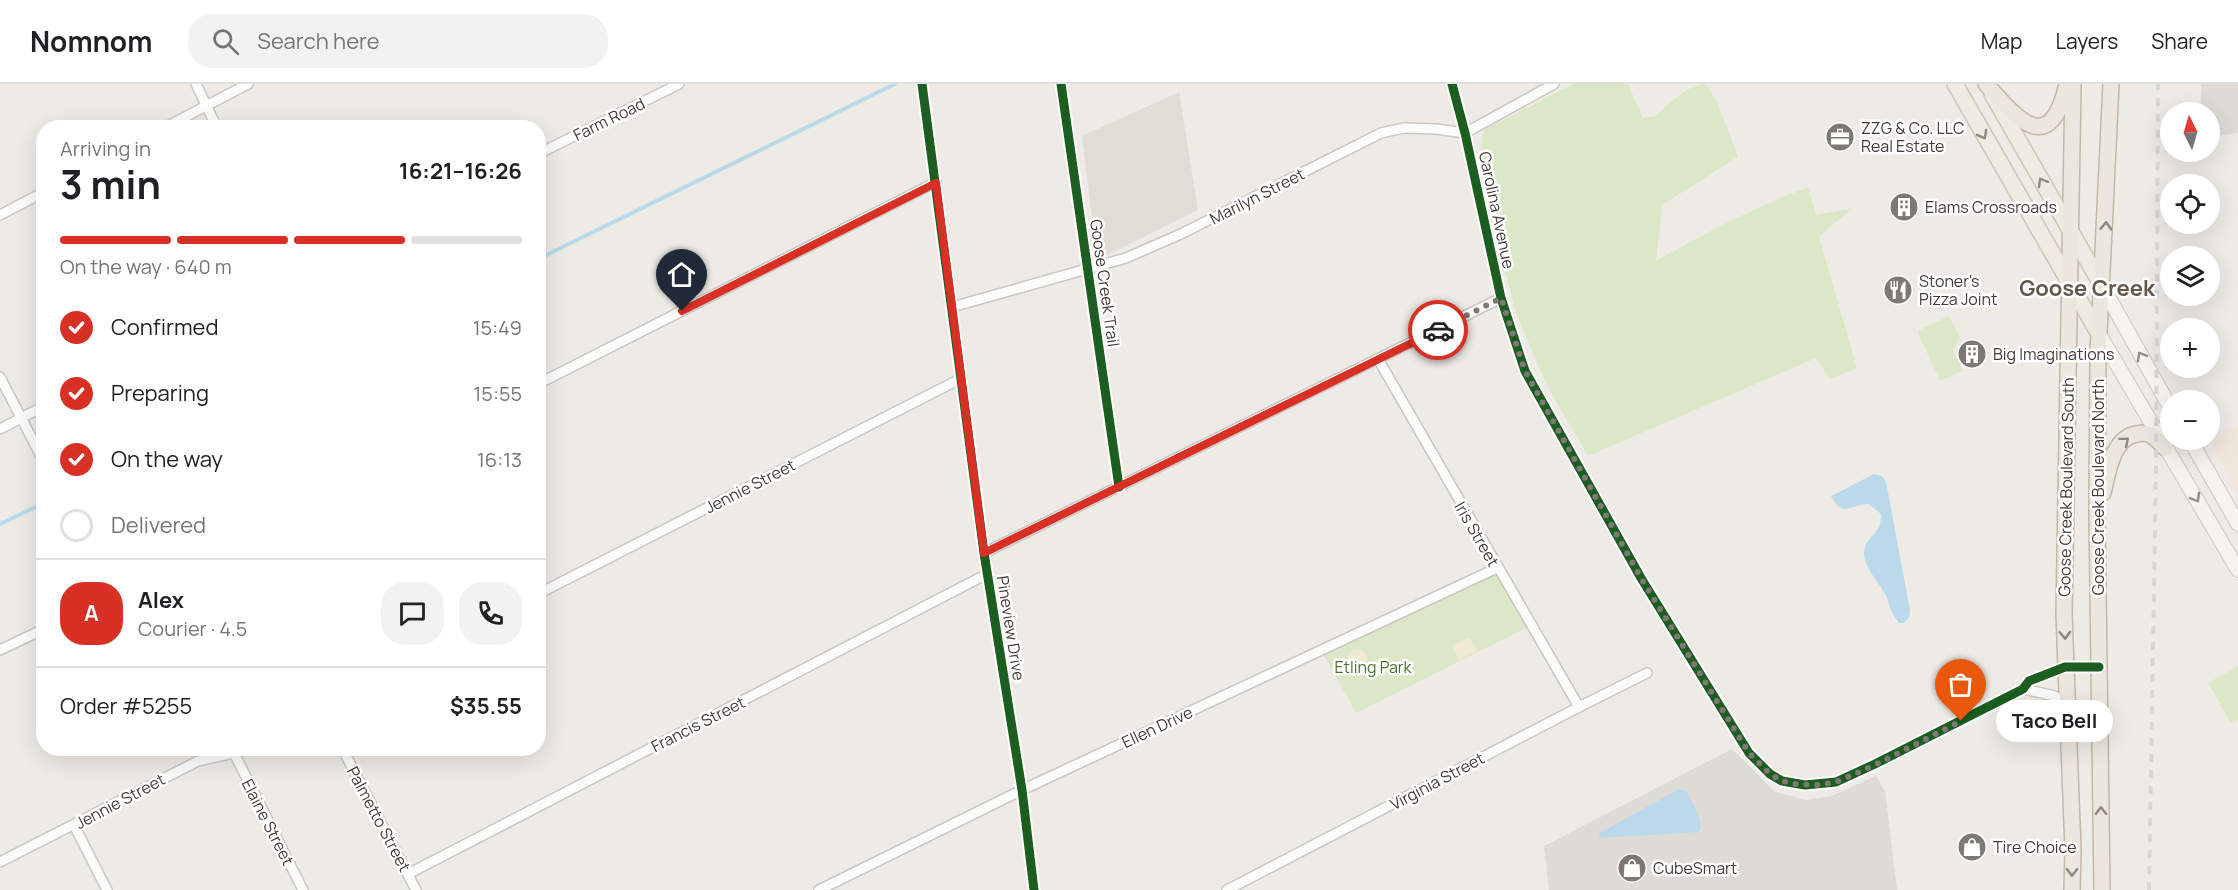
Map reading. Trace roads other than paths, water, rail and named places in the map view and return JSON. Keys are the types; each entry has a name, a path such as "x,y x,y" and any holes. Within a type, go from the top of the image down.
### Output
{"highway":[{"path":"1986,84 2015,116 2028,124 2038,126 2049,123 2056,116 2064,99 2067,84"},
{"name":"Goose Creek Boulevard South","path":"2072,890 2073,850 2064,614 2073,84"},
{"name":"Goose Creek Boulevard North","path":"2102,890 2097,513 2099,334 2106,235 2111,84"},
{"path":"2097,513 2114,452 2122,441 2132,434 2145,433 2160,443"}],"main road":[{"path":"1955,84 2160,438"},
{"path":"1986,84 2160,390"},
{"path":"2166,450 2238,570"},
{"path":"2196,450 2238,524"}],"street":[{"path":"196,84 214,120"},
{"path":"179,120 248,84"},
{"name":"Farm Road","path":"546,150 679,84"},
{"name":"Pineview Drive","path":"922,84 984,553 1022,790 1034,890"},
{"name":"Carolina Avenue","path":"1452,84 1501,298 1525,371 1641,578 1749,753 1770,774 1793,784 1820,785 1836,782 1875,765 2023,689 2029,681 2065,667 2099,667"},
{"path":"1465,133 1554,84"},
{"name":"Marilyn Street","path":"952,307 1126,258 1183,233 1381,133 1404,129 1436,129 1465,133"},
{"path":"546,380 936,183"},
{"path":"0,215 36,196"},
{"path":"984,553 1501,298"},
{"name":"Iris Street","path":"1378,359 1579,706"},
{"path":"0,377 36,448"},
{"name":"Jennie Street","path":"546,590 962,378"},
{"path":"0,429 36,410"},
{"name":"Ellen Drive","path":"819,890 1022,790 1497,568"},
{"name":"Francis Street","path":"408,874 987,574"},
{"path":"0,650 36,633"},
{"name":"Virginia Street","path":"1227,890 1579,706 1647,673"},
{"path":"2023,689 2055,696 2066,702"},
{"name":"Jennie Street","path":"0,862 198,761 218,756"},
{"name":"Elaine Street","path":"240,756 303,890"},
{"name":"Palmetto Street","path":"346,756 416,890"},
{"path":"74,825 107,890"}],"water":[{"path":"1874,474 1882,476 1886,482 1910,610 1909,618 1903,623 1899,623 1895,617 1884,592 1865,560 1865,547 1879,526 1881,514 1869,504 1843,509 1835,503 1831,496"},
{"path":"1679,789 1687,792 1699,817 1701,828 1698,832 1599,838 1600,833"}],"waterway":[{"path":"546,255 895,84"},
{"path":"0,524 36,507"}],"railway":[{"path":"2149,890 2156,469 2158,84"}],"place":[{"name":"ZZG & Co. LLC Real Estate","path":"1840,137"},
{"name":"Elams Crossroads","path":"1904,207"},
{"name":"Stoner's Pizza Joint","path":"1898,290"},
{"name":"Big Imaginations","path":"1972,354"},
{"name":"Taco Bell","path":"1961,721"},
{"name":"Tire Choice","path":"1972,847"},
{"name":"CubeSmart","path":"1632,868"}],"district":[{"name":"Goose Creek","path":"2087,288"}],"park label":[{"name":"Etling Park","path":"1373,667"}]}
